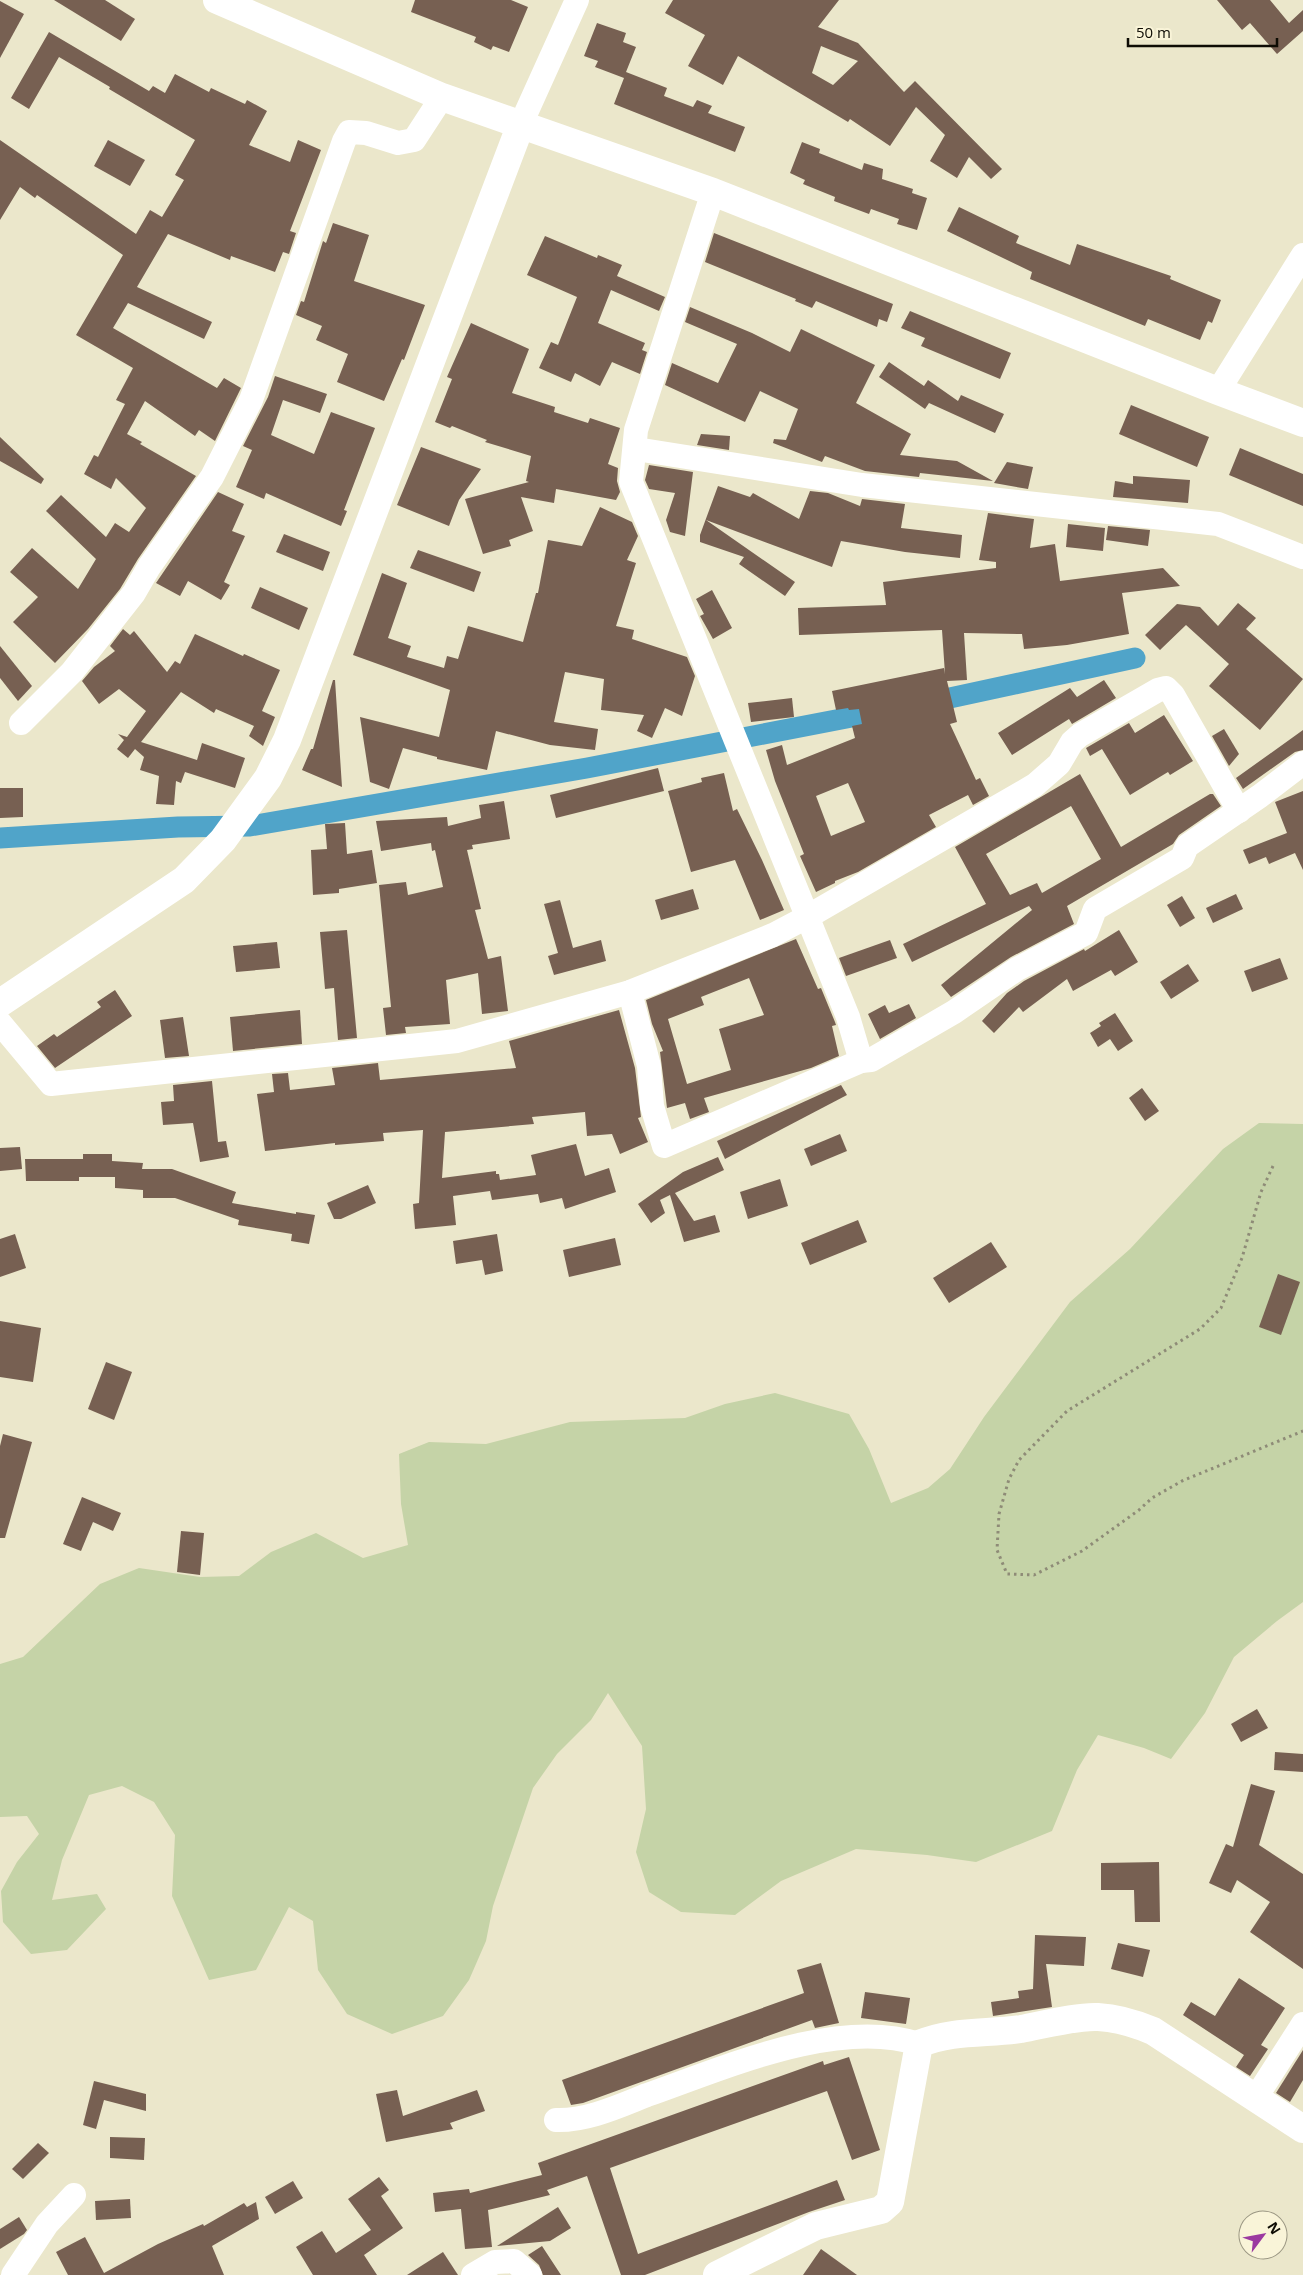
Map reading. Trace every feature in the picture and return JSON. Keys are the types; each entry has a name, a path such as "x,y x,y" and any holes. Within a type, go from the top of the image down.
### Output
{"main road":[{"path":"217,0 442,98 713,192 1303,423"},
{"path":"0,1003 184,880 223,840 268,778 287,740 521,124"},
{"path":"717,2275 816,2226 881,2210 890,2202 919,2044 953,2033 1019,2029 1095,2017 1126,2020 1153,2031 1255,2100 1303,2129"}],"street":[{"path":"521,124 577,0"},
{"path":"21,723 72,672 134,593 148,567 212,477 251,400 344,141 349,132 366,133 398,143 414,140 442,98"},
{"path":"713,192 636,430 636,450 631,482 848,1017 861,1061"},
{"path":"1218,391 1303,255"},
{"path":"636,450 862,485 1218,524 1303,557"},
{"path":"0,1024 51,1084 457,1041 630,992 773,935 807,917 1035,785 1059,764 1072,742 1080,735 1158,690 1166,688 1172,695 1239,811"},
{"path":"630,992 649,1066 652,1106 664,1146 861,1061 871,1060 954,1012 1017,969 1086,933 1095,909 1182,858 1187,846 1239,811 1303,763"},
{"path":"1255,2100 1303,2024"},
{"path":"556,2120 568,2120 616,2107 795,2045 846,2037 900,2038 919,2044"},
{"path":"13,2275 47,2224 74,2195"},
{"path":"473,2275 496,2262 514,2261 530,2275"}],"path":[{"path":"1273,1166 1260,1192 1242,1258 1221,1308 1200,1329 1067,1411 1019,1460 1009,1478 1000,1514 998,1550 1007,1574 1034,1576 1082,1551 1139,1510 1152,1498 1182,1481 1303,1431"}],"green space":[{"path":"1259,1123 1303,1124 1303,1602 1234,1657 1205,1713 1171,1759 1144,1748 1098,1735 1077,1770 1052,1831 976,1862 927,1855 856,1849 781,1881 735,1915 681,1912 649,1892 636,1852 646,1809 642,1746 608,1693 591,1720 557,1754 533,1788 493,1906 486,1941 469,1980 443,2016 392,2034 347,2014 318,1970 313,1921 289,1907 256,1970 209,1980 172,1896 175,1835 154,1802 122,1786 89,1795 62,1860 52,1900 97,1894 106,1909 67,1950 31,1954 3,1922 1,1891 17,1862 39,1834 27,1816 0,1817 0,1664 23,1657 100,1584 139,1568 200,1577 239,1576 271,1552 316,1533 363,1558 408,1545 401,1504 399,1454 429,1442 486,1444 570,1422 685,1418 725,1404 775,1393 849,1414 869,1449 891,1503 928,1488 950,1469 984,1417 1070,1302 1130,1249 1223,1149"}],"building":[{"path":"54,0 105,0 135,19 121,41"},
{"path":"415,0 511,0 528,7 509,52 493,46 491,50 474,42 476,37 411,12"},
{"path":"673,0 839,0 818,27 858,43 904,92 915,81 1002,169 991,179 969,157 957,178 930,161 945,135 916,107 890,146 850,119 848,122 738,56 723,85 688,66 705,35 665,13","holes":["821,46 858,61 833,85 812,73"]},
{"path":"1217,0 1270,0 1289,23 1303,10 1303,31 1277,54 1250,23 1242,30"},
{"path":"0,1 24,14 0,58"},
{"path":"597,23 626,33 623,42 636,47 626,72 667,88 664,96 693,107 697,100 712,106 708,113 745,127 735,152 614,104 624,78 595,67 598,61 584,56"},
{"path":"49,32 149,91 153,86 165,93 175,74 209,92 211,88 245,104 247,100 267,111 249,145 290,162 298,140 321,150 290,231 296,233 289,254 283,252 275,272 231,256 230,260 168,234 137,287 212,322 204,339 128,303 113,328 217,388 224,378 241,388 215,441 199,430 195,436 145,401 127,434 142,442 140,444 196,476 138,559 120,589 88,629 55,663 13,622 38,597 10,572 32,548 78,589 96,559 46,511 61,495 106,537 115,523 129,532 146,508 116,478 111,489 84,474 94,455 98,457 125,404 116,400 133,368 76,335 123,255 37,195 35,198 20,187 0,220 0,140 136,234 150,210 162,217 184,180 175,175 195,140 59,57 29,109 11,98"},
{"path":"108,140 145,160 130,186 94,166"},
{"path":"802,142 820,149 819,153 862,170 864,163 883,169 882,179 913,189 912,193 927,198 917,230 897,224 899,219 871,209 869,214 834,201 835,197 803,184 805,180 790,173"},
{"path":"959,207 1019,236 1016,243 1070,265 1077,244 1171,276 1170,279 1221,300 1212,323 1208,321 1200,340 1148,319 1145,326 1030,279 1032,272 947,231"},
{"path":"333,223 369,235 354,281 425,305 404,360 402,359 384,401 337,382 348,354 316,340 322,326 296,315 301,301 304,302 323,241 326,243"},
{"path":"714,233 893,304 887,322 879,319 877,327 816,301 812,308 795,301 796,299 705,262"},
{"path":"545,236 597,258 598,255 622,265 617,276 665,297 659,311 611,290 598,323 645,343 642,350 647,352 640,374 612,362 600,386 575,373 571,382 539,368 551,342 558,345 577,297 527,275"},
{"path":"690,307 752,333 790,352 801,329 875,365 856,403 911,434 900,455 957,461 993,481 920,473 919,477 865,471 825,456 822,462 773,443 774,439 786,440 798,409 760,391 745,422 665,385 672,363 718,383 737,344 685,322"},
{"path":"910,311 1011,353 1000,379 921,346 925,338 901,328"},
{"path":"471,323 529,349 512,393 555,407 554,412 588,423 590,418 620,428 608,464 618,468 617,481 620,492 616,500 556,489 554,503 521,497 533,531 509,540 511,546 483,554 465,499 529,482 526,481 531,456 485,442 487,440 452,426 450,428 435,422 452,379 447,377"},
{"path":"889,362 924,386 928,380 958,401 961,395 1004,414 995,433 929,403 925,409 879,377"},
{"path":"275,376 327,394 320,413 283,400 271,435 314,454 331,412 375,428 344,510 347,511 341,526 266,493 264,499 236,487 252,450 243,446 268,397"},
{"path":"1131,405 1209,437 1197,467 1119,434"},
{"path":"701,434 730,436 729,450 697,445"},
{"path":"0,437 44,479 41,484 0,461"},
{"path":"421,447 481,469 459,500 449,526 397,505"},
{"path":"1240,448 1303,474 1303,506 1229,475"},
{"path":"1007,462 1033,467 1028,489 994,483"},
{"path":"649,465 693,472 685,536 670,532 666,520 675,493 649,489 645,480"},
{"path":"1133,476 1190,480 1188,503 1113,497 1115,481 1133,484"},
{"path":"718,486 750,497 753,493 799,519 810,491 828,493 860,506 862,499 905,504 901,528 962,535 960,558 905,552 841,541 832,567 706,520 795,582 785,596 739,564 744,557 700,542 700,535"},
{"path":"218,492 244,504 232,531 245,536 224,582 230,585 221,600 188,581 180,596 156,583"},
{"path":"600,507 632,522 638,536 627,560 636,563 616,626 634,630 632,639 687,657 695,676 682,716 665,708 652,738 637,731 644,715 601,710 604,679 565,672 554,722 598,729 595,750 550,745 496,731 487,770 437,759 437,757 403,748 389,789 370,782 360,717 439,737 450,690 353,655 382,573 407,583 388,638 411,646 407,657 444,668 447,656 458,659 468,626 523,642 536,593 538,593 548,540 582,546"},
{"path":"988,513 1034,519 1030,548 1055,544 1060,581 1163,568 1180,586 1122,593 1129,634 1067,645 1024,649 1022,634 964,633 967,680 947,681 957,722 950,724 976,780 980,778 989,796 973,805 968,795 929,815 936,827 858,872 835,881 835,883 816,892 800,856 804,854 775,781 766,750 782,745 787,765 855,738 852,726 862,724 859,709 836,710 832,691 944,668 945,674 942,630 799,635 798,608 886,605 883,582 996,568 996,562 979,560","holes":["848,783 865,822 831,836 816,796"]},
{"path":"1068,524 1105,528 1103,551 1066,547"},
{"path":"1108,526 1150,530 1148,546 1106,540"},
{"path":"284,534 330,552 323,571 276,552"},
{"path":"418,550 481,572 474,592 410,568"},
{"path":"260,587 308,608 299,630 251,608"},
{"path":"712,590 732,628 713,639 700,616 704,614 696,599"},
{"path":"1238,603 1256,618 1246,629 1303,679 1260,730 1209,686 1229,664 1186,625 1160,650 1145,635 1177,604 1200,607 1218,626"},
{"path":"123,629 130,635 134,631 167,672 175,661 180,664 195,634 243,656 244,654 280,670 262,711 275,717 263,746 249,736 254,726 216,709 214,713 181,692 141,742 197,760 202,743 245,758 235,788 185,772 181,783 176,781 174,805 156,804 159,776 140,770 144,757 135,749 128,758 117,749 124,740 118,734 127,737 146,711 119,689 99,704 82,681 94,667 115,651 110,646"},
{"path":"0,646 32,686 18,701 0,678"},
{"path":"333,680 335,680 342,787 302,770 311,749 313,749"},
{"path":"1104,680 1116,698 1072,724 1069,719 1012,755 998,733 1070,688 1077,697"},
{"path":"792,698 794,717 751,722 748,703"},
{"path":"1164,715 1193,761 1170,775 1168,772 1130,795 1102,749 1090,756 1086,748 1129,723 1135,733"},
{"path":"1224,729 1239,754 1229,766 1212,736"},
{"path":"1303,730 1303,750 1295,752 1243,789 1236,778"},
{"path":"658,768 664,791 556,818 550,795"},
{"path":"724,773 733,811 737,809 784,910 760,920 735,860 691,872 668,791 702,782 701,778"},
{"path":"1080,774 1121,847 1210,794 1213,794 1221,806 1179,835 1173,844 1067,906 1074,924 1011,957 951,997 941,985 1032,910 1029,906 912,962 903,944 986,904 955,847","holes":["1071,806 1101,859 1042,893 1037,883 1010,895 986,854"]},
{"path":"0,788 23,788 23,817 0,818"},
{"path":"1303,791 1303,870 1295,853 1269,864 1266,857 1249,864 1243,850 1287,833 1275,802"},
{"path":"504,801 510,839 472,845 473,849 467,850 481,909 475,910 488,959 501,956 508,1011 482,1014 478,973 446,980 450,1024 405,1027 406,1033 386,1035 383,1008 391,1007 379,885 406,882 408,895 443,887 435,850 432,851 431,843 381,851 376,821 447,817 448,826 481,818 479,805"},
{"path":"345,823 347,854 372,850 377,883 339,889 339,893 313,895 311,850 327,849 325,824"},
{"path":"693,889 699,909 661,920 655,900"},
{"path":"1236,894 1243,909 1213,923 1206,908"},
{"path":"1182,896 1195,918 1180,927 1167,905"},
{"path":"560,900 573,948 601,940 606,961 554,975 548,956 558,953 544,904"},
{"path":"347,930 357,1038 338,1040 334,988 325,989 320,932"},
{"path":"1119,930 1138,962 1115,976 1111,970 1073,991 1067,979 1023,1012 1019,1007 994,1033 982,1021 1007,993 1024,981 1084,949 1085,951"},
{"path":"796,939 818,989 821,988 835,1022 836,1025 832,1026 839,1056 811,1068 704,1098 709,1112 690,1119 685,1103 667,1108 660,1052 663,1051 652,1024 646,1000","holes":["749,978 764,1015 719,1029 731,1070 687,1084 668,1019 704,1005 701,997"]},
{"path":"890,940 897,958 846,976 839,958"},
{"path":"277,942 280,968 236,972 233,946"},
{"path":"1280,958 1288,979 1252,992 1244,971"},
{"path":"1188,964 1199,981 1171,999 1160,982"},
{"path":"115,990 132,1016 55,1068 37,1046 54,1034 57,1037 101,1007 97,1002"},
{"path":"909,1004 916,1018 880,1039 868,1014 885,1005 889,1013"},
{"path":"300,1010 302,1044 233,1051 230,1017"},
{"path":"619,1010 635,1068 641,1117 638,1118 648,1142 620,1154 612,1134 587,1136 585,1112 532,1117 534,1124 445,1132 442,1178 496,1171 496,1174 499,1174 500,1180 536,1175 531,1155 576,1144 585,1176 609,1168 616,1192 565,1209 562,1198 540,1203 538,1194 492,1200 490,1191 453,1196 456,1225 415,1229 413,1204 419,1203 423,1130 383,1133 384,1141 335,1145 335,1143 265,1151 257,1094 274,1092 272,1074 288,1073 290,1090 335,1085 332,1068 378,1063 380,1080 516,1068 509,1041"},
{"path":"1115,1013 1133,1041 1118,1051 1110,1039 1098,1047 1090,1033 1101,1026 1099,1023"},
{"path":"183,1017 189,1056 165,1058 160,1020"},
{"path":"212,1081 218,1142 226,1141 229,1157 200,1162 193,1123 163,1125 161,1102 174,1101 173,1085"},
{"path":"841,1085 847,1095 725,1159 717,1141"},
{"path":"1142,1088 1159,1111 1145,1121 1129,1098"},
{"path":"840,1134 847,1151 811,1166 804,1149"},
{"path":"20,1147 22,1169 0,1171 0,1148"},
{"path":"83,1154 112,1154 112,1161 143,1163 142,1169 172,1169 236,1192 232,1203 296,1214 296,1212 315,1215 309,1244 291,1241 292,1234 238,1225 239,1220 175,1198 143,1198 143,1190 115,1188 115,1177 79,1177 79,1181 26,1181 25,1159 83,1159"},
{"path":"718,1157 724,1170 675,1193 694,1221 715,1215 720,1232 684,1242 670,1195 660,1200 665,1213 651,1223 638,1204 683,1172"},
{"path":"780,1179 788,1206 748,1219 740,1192"},
{"path":"368,1185 376,1203 341,1219 334,1219 327,1203"},
{"path":"858,1220 867,1242 810,1265 801,1243"},
{"path":"15,1234 26,1268 0,1277 0,1239"},
{"path":"497,1234 503,1271 485,1275 482,1260 456,1264 453,1241"},
{"path":"615,1238 621,1265 569,1277 563,1250"},
{"path":"991,1242 1007,1267 949,1303 933,1278"},
{"path":"1278,1274 1300,1282 1281,1335 1259,1327"},
{"path":"0,1321 41,1328 33,1382 0,1377"},
{"path":"106,1362 132,1372 114,1420 88,1409"},
{"path":"3,1434 32,1442 5,1538 0,1538 0,1446"},
{"path":"82,1497 121,1513 113,1531 93,1522 81,1551 63,1544"},
{"path":"181,1531 204,1533 200,1575 177,1572"},
{"path":"1257,1709 1268,1728 1241,1742 1231,1724"},
{"path":"1275,1752 1303,1754 1303,1772 1274,1770"},
{"path":"1251,1784 1275,1791 1259,1845 1303,1874 1303,1969 1250,1932 1270,1902 1237,1880 1231,1893 1209,1883 1226,1844 1233,1847"},
{"path":"1159,1862 1160,1922 1135,1922 1134,1890 1101,1890 1101,1863"},
{"path":"1035,1935 1086,1937 1084,1966 1046,1964 1052,2007 993,2016 991,2002 1019,1998 1018,1991 1033,1989"},
{"path":"1118,1943 1150,1950 1143,1977 1111,1969"},
{"path":"821,1963 839,2023 815,2028 812,2020 583,2103 571,2105 562,2080 804,1993 797,1970"},
{"path":"1239,1978 1285,2008 1261,2045 1268,2049 1250,2076 1236,2067 1244,2055 1183,2015 1191,2002 1215,2016"},
{"path":"865,1992 910,1998 906,2024 861,2018"},
{"path":"1303,2050 1303,2080 1290,2102 1276,2093"},
{"path":"849,2057 880,2150 852,2160 827,2091 610,2168 638,2254 837,2180 845,2200 645,2275 621,2275 587,2176 547,2190 550,2195 488,2210 492,2247 465,2249 461,2209 435,2212 433,2193 469,2189 470,2193 542,2175 538,2163 823,2061 824,2065"},
{"path":"94,2081 146,2094 146,2111 104,2100 96,2129 83,2125"},
{"path":"397,2090 403,2116 477,2090 485,2111 450,2123 453,2129 386,2142 376,2094"},
{"path":"110,2137 145,2138 144,2160 110,2158"},
{"path":"38,2143 49,2153 23,2179 12,2169"},
{"path":"379,2177 389,2190 381,2196 403,2228 364,2255 377,2275 313,2275 296,2247 322,2231 336,2253 371,2230 348,2199"},
{"path":"293,2181 303,2198 275,2214 265,2197"},
{"path":"130,2199 131,2218 96,2220 95,2201"},
{"path":"256,2202 259,2219 212,2246 224,2275 68,2275 56,2252 85,2237 104,2273 158,2244 203,2224 204,2226 244,2203 247,2207"},
{"path":"558,2207 571,2228 550,2241 497,2246"},
{"path":"19,2217 27,2230 24,2234 0,2249 0,2229"},
{"path":"542,2246 561,2275 543,2275 539,2265 528,2255"},
{"path":"821,2249 857,2275 803,2275"},
{"path":"443,2252 458,2275 407,2275"}],"waterway":[{"path":"922,704 1135,658"},
{"path":"0,838 178,827 250,826 587,768 888,710"}]}
